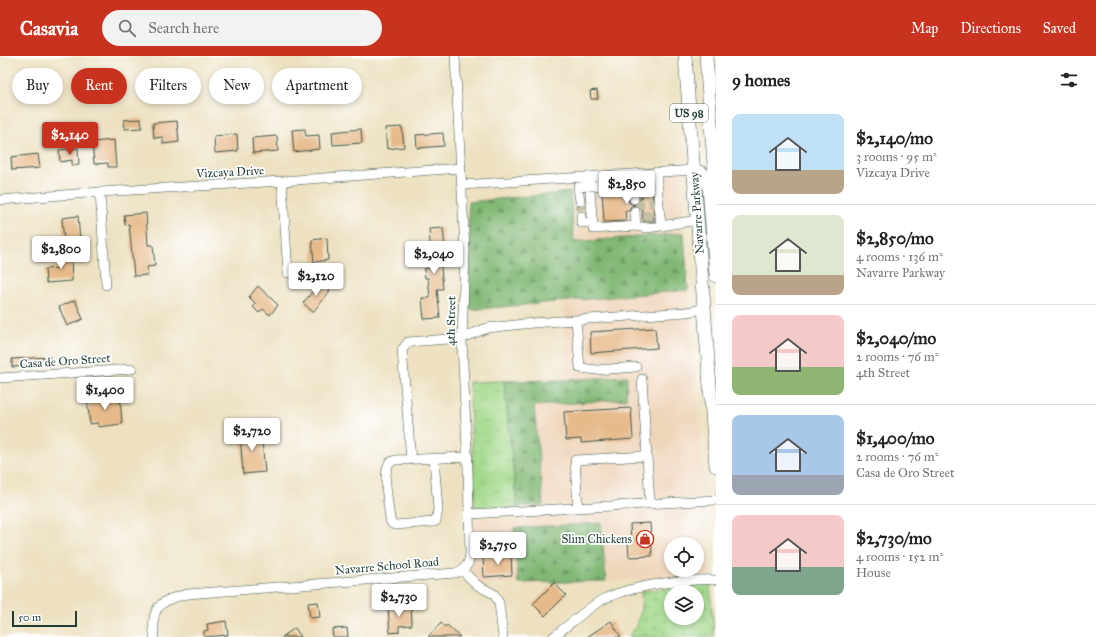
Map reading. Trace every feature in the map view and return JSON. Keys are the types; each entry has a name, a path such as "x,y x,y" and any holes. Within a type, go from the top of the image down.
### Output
{"highway":[{"name":"Navarre Parkway","path":"685,56 716,466"},
{"path":"691,56 699,144 704,151 715,155"},
{"name":"Navarre Parkway","path":"706,56 715,155 716,191"},
{"path":"694,170 702,172 709,188 716,276"}],"street":[{"name":"4th Street","path":"455,56 465,251 462,338 470,514"},
{"name":"Vizcaya Drive","path":"0,200 461,168"},
{"path":"462,185 589,182 635,188 656,172 694,170"},
{"path":"656,172 658,215 661,226"},
{"path":"282,181 288,273"},
{"path":"580,201 578,187 589,182"},
{"path":"589,182 593,229 637,217 647,228 697,220"},
{"path":"100,192 106,285"},
{"path":"581,216 581,222 593,222"},
{"path":"411,460 402,350 408,342 462,338 487,328 686,312 704,309"},
{"path":"576,320 580,368 597,370 636,367"},
{"name":"Casa de Oro Street","path":"0,378 132,369"},
{"path":"642,379 650,504"},
{"path":"578,508 575,460 647,456"},
{"path":"434,459 438,509 436,521 395,525 392,524 390,520 386,481 386,468 389,463 395,460 468,457"},
{"path":"502,637 499,603 494,594 477,586 462,570 468,564 470,554 470,514 716,500"},
{"name":"Navarre School Road","path":"154,637 154,617 162,603 178,596 455,573 462,570"},
{"path":"553,637 602,601 621,592 635,588 676,582 716,580"}],"shaded area":[{"path":"679,168 684,233 573,243 570,192 571,176"},
{"path":"688,290 704,496 543,505 534,406 626,399 626,376 565,380 565,302"},
{"path":"704,505 710,575 704,576 704,537 664,537 664,577 692,577 640,583 640,580 606,581 601,523 514,528 518,583 472,584 472,519"}],"green space":[{"path":"570,192 574,242 684,233 688,290 468,310 470,251 468,202"},
{"path":"627,376 626,399 534,406 543,505 517,507 504,381 565,380"},
{"path":"504,381 517,507 475,510 469,382"},
{"path":"601,523 606,581 518,583 514,528"},
{"path":"710,584 714,637 629,637 640,616 641,591 664,589 664,625 704,625 704,585 700,585"}],"building":[{"path":"597,90 598,99 591,99 590,91"},
{"path":"141,119 142,128 125,129 124,120"},
{"path":"177,121 179,142 163,144 163,137 154,138 153,123"},
{"path":"402,127 404,147 387,149 385,128"},
{"path":"305,129 306,136 319,135 320,149 294,152 292,130"},
{"path":"361,129 362,143 333,145 332,132"},
{"path":"443,133 444,146 417,148 416,135"},
{"path":"237,134 238,151 215,153 214,136"},
{"path":"277,136 278,151 253,153 252,138"},
{"path":"114,140 116,167 108,167 108,163 94,164 92,142"},
{"path":"78,148 79,165 72,166 72,160 60,162 59,150"},
{"path":"38,154 40,168 12,170 11,157"},
{"path":"651,182 654,221 643,221 642,210 635,205 638,204 640,198 642,198 641,183"},
{"path":"623,190 624,199 628,199 629,203 635,205 631,206 629,211 625,211 626,221 604,222 602,191"},
{"path":"146,213 148,245 153,245 155,266 147,267 148,275 134,276 129,224 125,225 124,215"},
{"path":"78,216 80,241 64,242 62,218"},
{"path":"443,228 445,249 441,249 442,256 440,256 443,289 437,289 440,318 424,319 422,298 430,298 428,278 425,278 424,269 432,268 429,229"},
{"path":"327,238 328,260 314,262 312,240"},
{"path":"58,252 71,252 72,281 46,283 45,269 59,268"},
{"path":"320,283 330,291 313,312 303,303"},
{"path":"258,286 278,305 270,315 263,309 259,313 253,307 256,304 249,297"},
{"path":"75,300 83,319 67,326 59,307"},
{"path":"655,328 657,348 591,353 590,332"},
{"path":"50,357 51,364 12,367 12,359"},
{"path":"120,397 122,424 98,427 98,423 90,424 87,399"},
{"path":"631,408 633,439 581,443 581,439 566,440 564,412"},
{"path":"261,430 265,472 243,474 240,432"},
{"name":"Slim Chickens","path":"650,523 652,556 629,557 628,541 631,541 630,524"},
{"path":"511,554 512,575 484,577 483,557"},
{"path":"554,583 566,595 545,616 533,604"},
{"path":"318,602 320,617 310,618 308,603"},
{"path":"411,606 412,625 399,626 399,632 390,633 388,608"},
{"path":"226,621 228,635 204,637 204,631 208,630 207,624"},
{"path":"611,621 621,637 587,637"},
{"path":"441,623 445,627 447,625 460,637 428,637"},
{"path":"295,628 301,637 282,637"},
{"path":"347,628 348,637 333,637 332,629"}],"tunnel":[{"path":"641,191 654,190"},
{"path":"580,201 581,216"},
{"path":"635,205 655,203"},
{"path":"643,216 656,215"}],"place":[{"name":"Slim Chickens","path":"645,539"}]}
